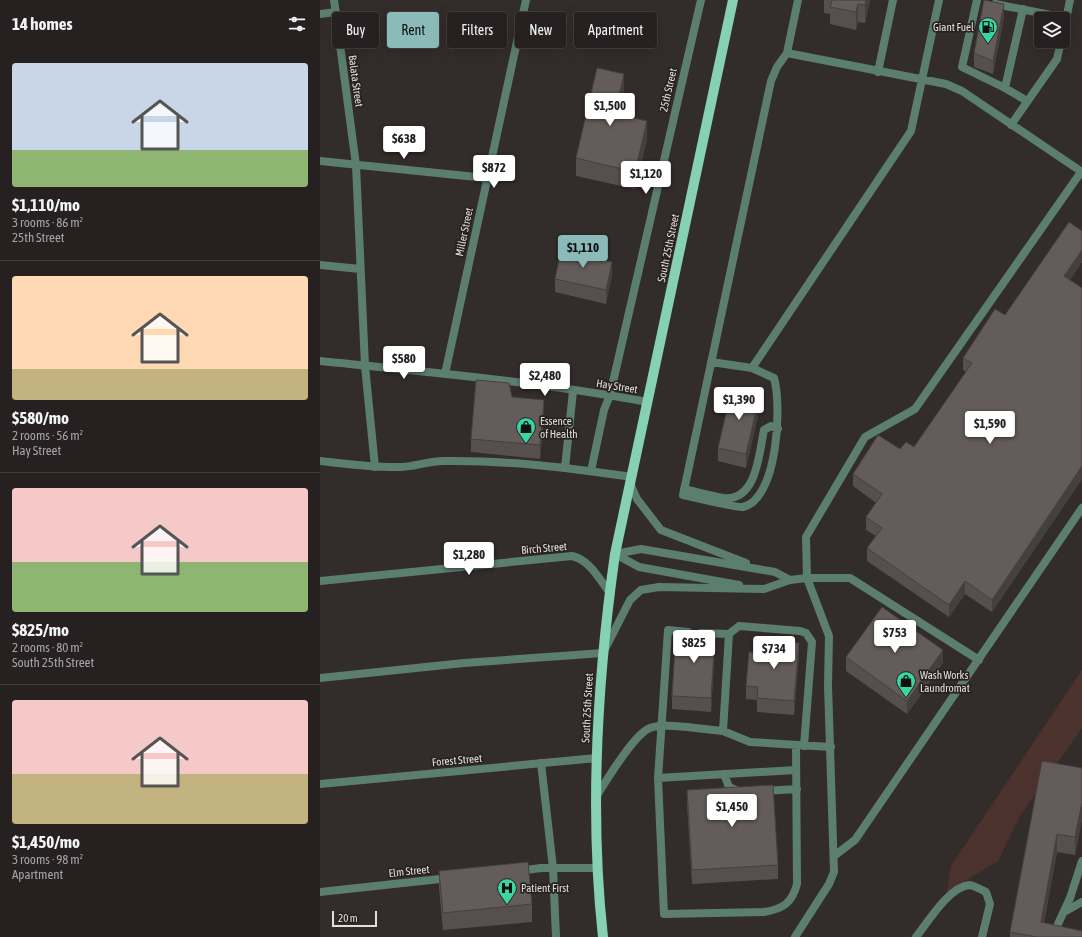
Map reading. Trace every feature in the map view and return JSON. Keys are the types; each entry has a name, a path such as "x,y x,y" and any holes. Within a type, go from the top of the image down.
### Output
{"main road":[{"name":"South 25th Street","path":"603,937 597,868 596,758 603,653 615,554 733,0"}],"street":[{"name":"Balata Street","path":"334,0 336,12"},
{"name":"Miller Street","path":"445,374 486,178 526,0"},
{"name":"25th Street","path":"591,471 604,410 610,395 701,0"},
{"path":"683,492 771,81 777,67 787,53 798,0"},
{"path":"878,72 893,0"},
{"path":"752,368 911,131 939,0"},
{"path":"1027,101 1005,88 962,67 977,0 1034,12"},
{"path":"1067,12 1070,0"},
{"path":"1005,88 1023,10"},
{"path":"320,14 332,12"},
{"name":"Balata Street","path":"341,48 356,164 365,366 375,467"},
{"path":"1012,124 1057,59 1059,48"},
{"path":"787,53 878,72 946,84 962,91 1081,172 915,409 865,437 806,537 807,578 829,636 828,684 834,872 829,884 803,928 795,937"},
{"path":"320,161 486,178"},
{"path":"320,265 360,269"},
{"name":"Hay Street","path":"320,361 445,374 610,395 648,402"},
{"path":"683,492 742,507 752,502 760,493 771,464 778,428 778,398 774,378 752,368 711,362"},
{"path":"565,468 573,391"},
{"path":"683,492 725,498 733,497 746,491 751,485 764,430 771,426 778,428"},
{"path":"320,461 375,467 402,466 443,461 565,468 591,471 631,480 637,498 661,530 775,572 790,580"},
{"path":"834,856 855,840 1082,508"},
{"path":"615,554 640,549 768,570"},
{"path":"615,554 639,566 764,589"},
{"name":"Birch Street","path":"320,581 572,556 580,558 588,563 610,593"},
{"path":"320,678 464,663 603,653 630,600 641,590 659,587 764,589 790,580 807,578 850,578 979,660"},
{"path":"739,626 800,631 806,633 812,642 796,770 797,884 794,896 788,904 776,910 764,912 664,914 658,778 668,630 729,634 739,626"},
{"path":"724,731 729,634"},
{"path":"596,796 620,761 642,733 652,727 662,726 724,731 750,742 831,747"},
{"name":"Forest Street","path":"320,784 596,758"},
{"path":"541,763 553,868 556,937"},
{"path":"658,778 796,770"},
{"path":"724,774 729,787 735,791 743,792 796,789"},
{"path":"1052,937 1064,912 1082,861"},
{"path":"509,872 553,868 597,868"},
{"name":"Elm Street","path":"320,892 454,878"},
{"path":"916,937 957,889 970,885 986,892 990,904 982,937"},
{"path":"1064,912 1082,902"},
{"path":"800,937 803,928"}],"shaded area":[{"path":"1082,670 1082,728 1020,816 998,861 947,892 951,866"}],"building":[{"path":"832,0 866,0 865,5 858,4 856,12 830,7"},
{"name":"Giant Fuel","path":"984,0 1004,4 993,61 974,53"},
{"path":"597,68 624,74 615,114 647,121 635,172 576,158"},
{"path":"1069,222 1082,231 1082,250 1064,276 1082,288 1082,466 992,600 965,581 949,605 867,548 882,528 866,517 882,494 853,474 878,435 900,449 906,442 914,447 972,363 963,358 995,309 1005,315"},
{"path":"562,246 583,251 582,255 612,262 606,290 555,279"},
{"path":"476,380 509,383 512,397 544,400 540,445 471,439"},
{"path":"732,387 760,394 746,454 718,448"},
{"path":"882,607 943,650 907,701 846,657"},
{"path":"676,631 715,633 711,698 672,696"},
{"path":"759,639 799,643 794,701 757,698 758,687 746,686 749,652 758,653"},
{"path":"1042,761 1082,768 1082,802 1075,837 1057,834 1041,922 1082,931 1082,937 1037,937 1010,932"},
{"path":"773,785 778,865 692,870 687,790"},
{"path":"528,862 532,904 443,913 439,871"}],"place":[{"name":"Giant Fuel","path":"988,44"},
{"name":"Essence of Health","path":"526,444"},
{"name":"Wash Works Laundromat","path":"906,698"},
{"name":"Patient First","path":"507,905"}]}
